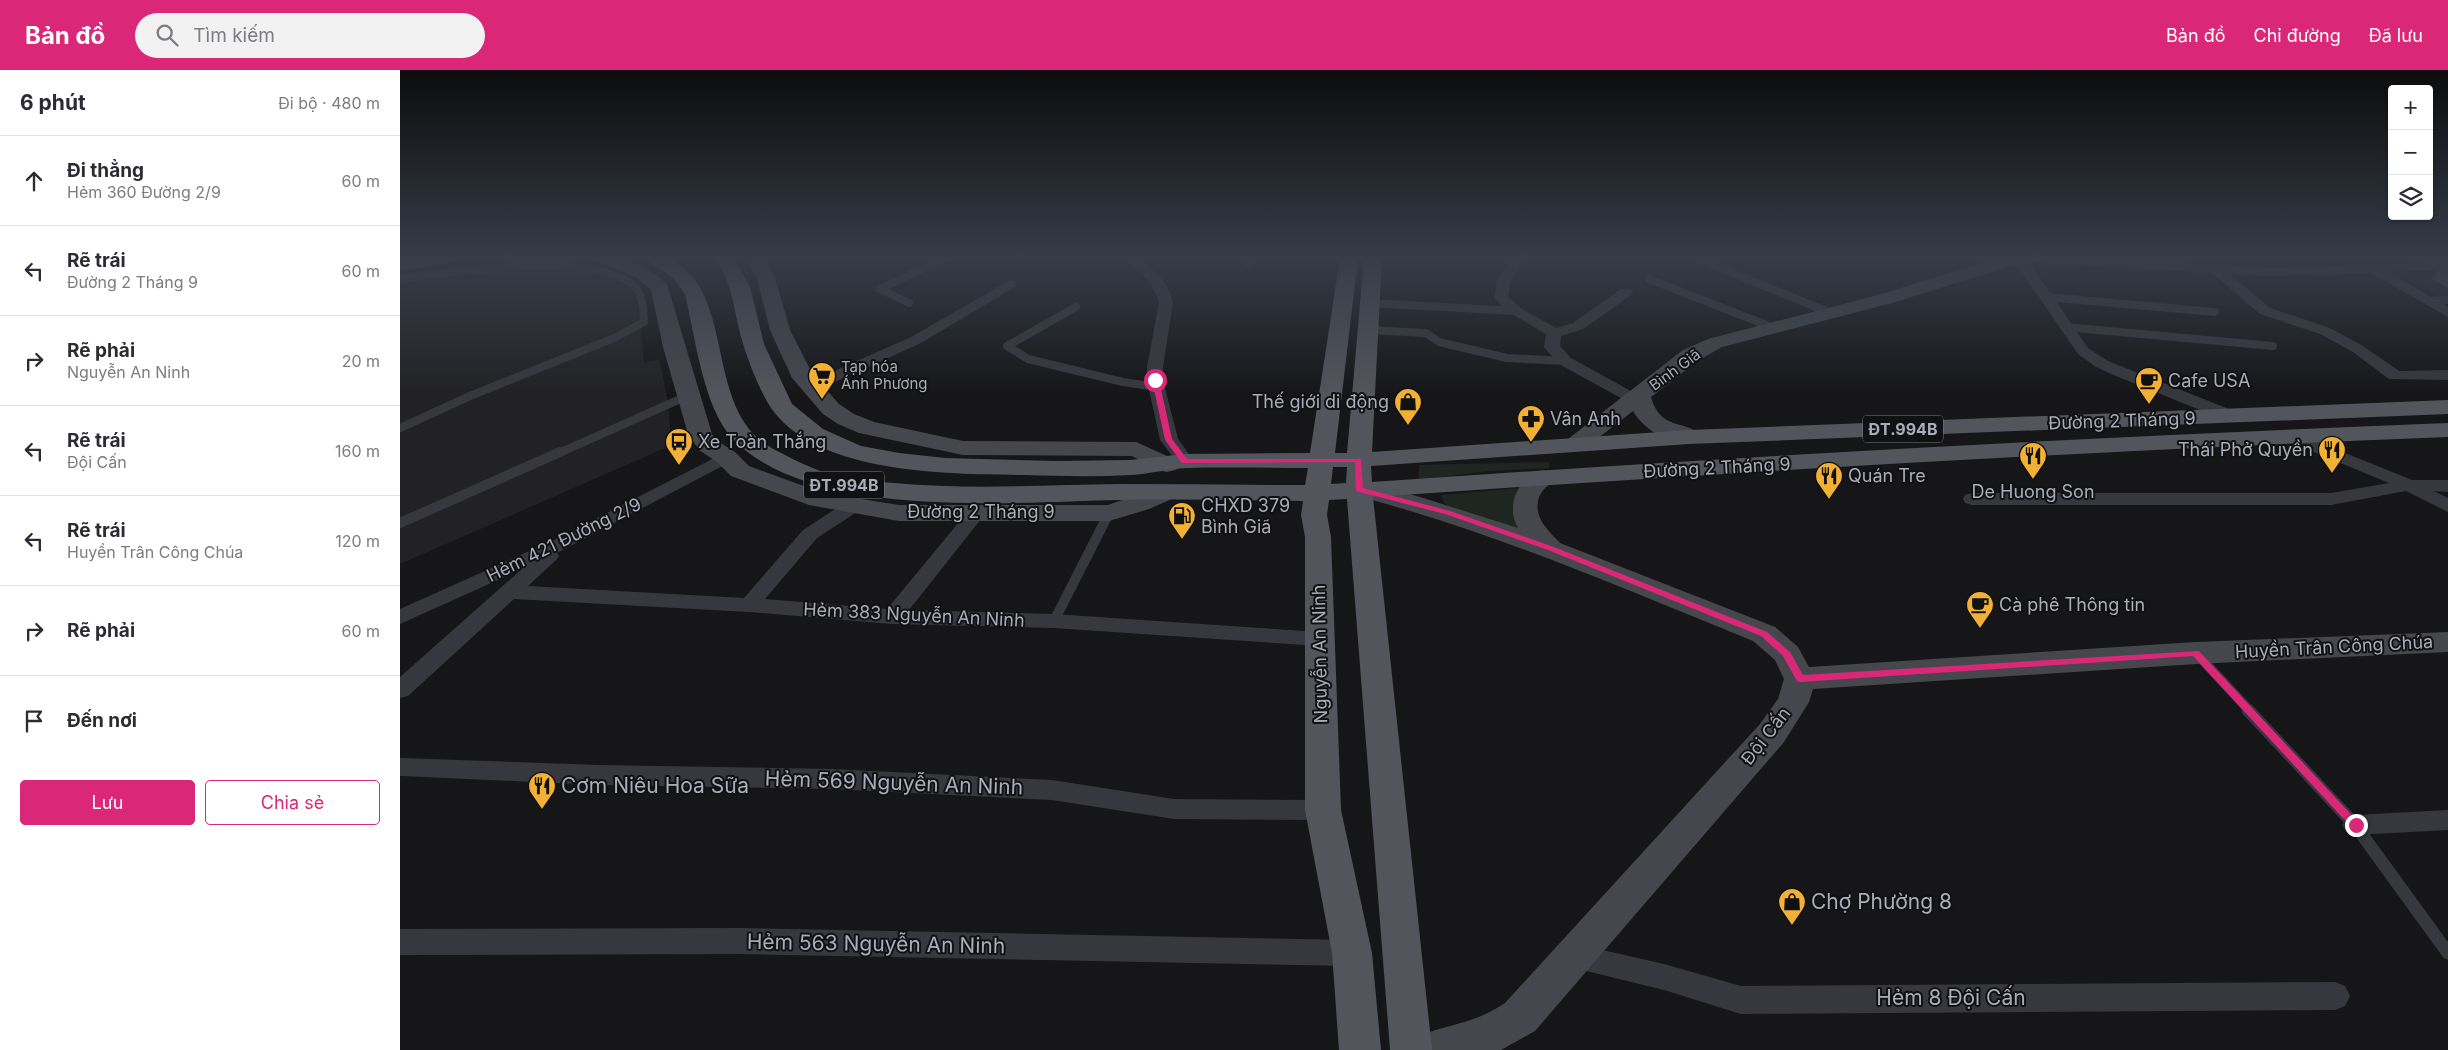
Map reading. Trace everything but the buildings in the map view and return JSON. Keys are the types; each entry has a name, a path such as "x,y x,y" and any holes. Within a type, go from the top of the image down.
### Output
{"main road":[{"name":"Đường 2 Tháng 9","path":"698,304 722,403 740,433 760,451 817,479 861,488 919,493 1028,495 1166,493 1318,477 1359,475 1543,477 2291,436 2448,430"},
{"name":"Đường 2 Tháng 9","path":"747,304 752,340 782,407 801,424 824,439 853,450 943,465 1093,469 1176,463 1318,477"},
{"name":"Nguyễn An Ninh","path":"1343,304 1314,515 1318,537 1323,810 1352,953 1360,1050"},
{"path":"1370,304 1359,475 1411,1050"},
{"name":"Đường 2 Tháng 9","path":"1359,475 1576,444 1689,437 2233,417 2448,407"},
{"path":"2233,417 2291,436"},
{"path":"1166,493 1176,463"}],"street":[{"name":"Đường 2 Tháng 9","path":"664,304 687,396 700,434 707,446 726,457 740,471 770,483 818,500 899,513 1109,513 1140,504 1166,493"},
{"name":"Đường 2 Tháng 9","path":"773,304 780,330 803,378 831,409 846,419 867,428 963,448 986,450 1136,449 1176,463"},
{"path":"811,386 916,340 977,304"},
{"path":"1166,304 1155,367 1156,387 1176,463"},
{"path":"1504,304 1540,322 1554,332 1578,326 1609,304"},
{"name":"Bình Giã","path":"1576,444 1691,355 1707,347 1863,304"},
{"path":"2050,304 2083,352 2102,364 2233,417"},
{"path":"2257,304 2265,311 2325,331 2358,350 2395,376 2448,375"},
{"path":"2434,304 2448,313"},
{"path":"1554,332 1552,347 1565,361 1637,398 1648,418 1663,428 1689,437"},
{"path":"2291,436 2409,485 2448,506"},
{"name":"Hẻm 421 Đường 2/9","path":"400,617 563,543 726,457"},
{"path":"1359,475 1447,512 1551,548 1764,634 1787,654 1800,679"},
{"path":"1543,477 1531,488 1524,505 1526,520 1533,533 1551,548"},
{"path":"1972,499 2331,499 2409,485 2448,486"},
{"path":"750,605 810,534 853,506"},
{"path":"892,617 976,514"},
{"path":"400,690 563,543"},
{"name":"Hẻm 383 Nguyễn An Ninh","path":"509,592 750,605 892,617 1054,621 1320,639"},
{"name":"Huyền Trân Công Chúa","path":"1800,679 2196,653 2448,642"},
{"name":"Đội Cấn","path":"1434,1050 1469,1044 1504,1028 1520,1017 1572,956 1772,734 1793,702 1800,679"},
{"name":"Hẻm 569 Nguyễn An Ninh","path":"403,766 600,775 841,780 1052,790 1174,809 1323,810"},
{"path":"2356,825 2448,820"},
{"name":"Hẻm 563 Nguyễn An Ninh","path":"400,942 741,941 1352,953"},
{"name":"Hẻm 8 Đội Cấn","path":"1572,956 1664,977 1741,1000 2335,996"}],"lane":[{"path":"400,428 470,396 614,338 644,322 642,304"},
{"path":"1383,304 1515,311"},
{"path":"1713,304 1774,328"},
{"path":"1808,304 1831,313"},
{"path":"2115,304 2215,312"},
{"path":"1076,307 1007,346 1028,359 1124,382 1156,387"},
{"path":"2065,328 2273,346"},
{"path":"1368,330 1426,333 1439,342 1507,358 1565,361"},
{"path":"400,523 687,396"},
{"path":"1054,621 1109,513"},
{"path":"2196,653 2356,825 2448,953"}],"shaded area":[{"path":"400,304 637,304 644,363 659,359 667,397 672,445 400,564"},
{"path":"1549,462 1549,468 1489,471 1419,480 1419,465"},
{"path":"1521,488 1525,534 1448,506 1441,495"}],"place":[{"name":"Tạp hóa Ánh Phương","path":"822,400"},
{"name":"Cafe USA","path":"2149,405"},
{"name":"Thế giới di động","path":"1408,426"},
{"name":"Vân Anh","path":"1531,443"},
{"name":"Xe Toàn Thắng","path":"679,466"},
{"name":"Thái Phở Quyền","path":"2332,474"},
{"name":"De Huong Son","path":"2033,480"},
{"name":"Quán Tre","path":"1829,500"},
{"name":"CHXD 379 Bình Giã","path":"1182,540"},
{"name":"Cà phê Thông tin","path":"1980,629"},
{"name":"Cơm Niêu Hoa Sữa","path":"542,810"},
{"name":"Chợ Phường 8","path":"1792,926"}],"route":[{"path":"1155,380 1169,440 1185,461 1359,460 1359,489 1447,512 1551,548 1764,634 1787,654 1800,679 2196,653 2356,825"}]}
